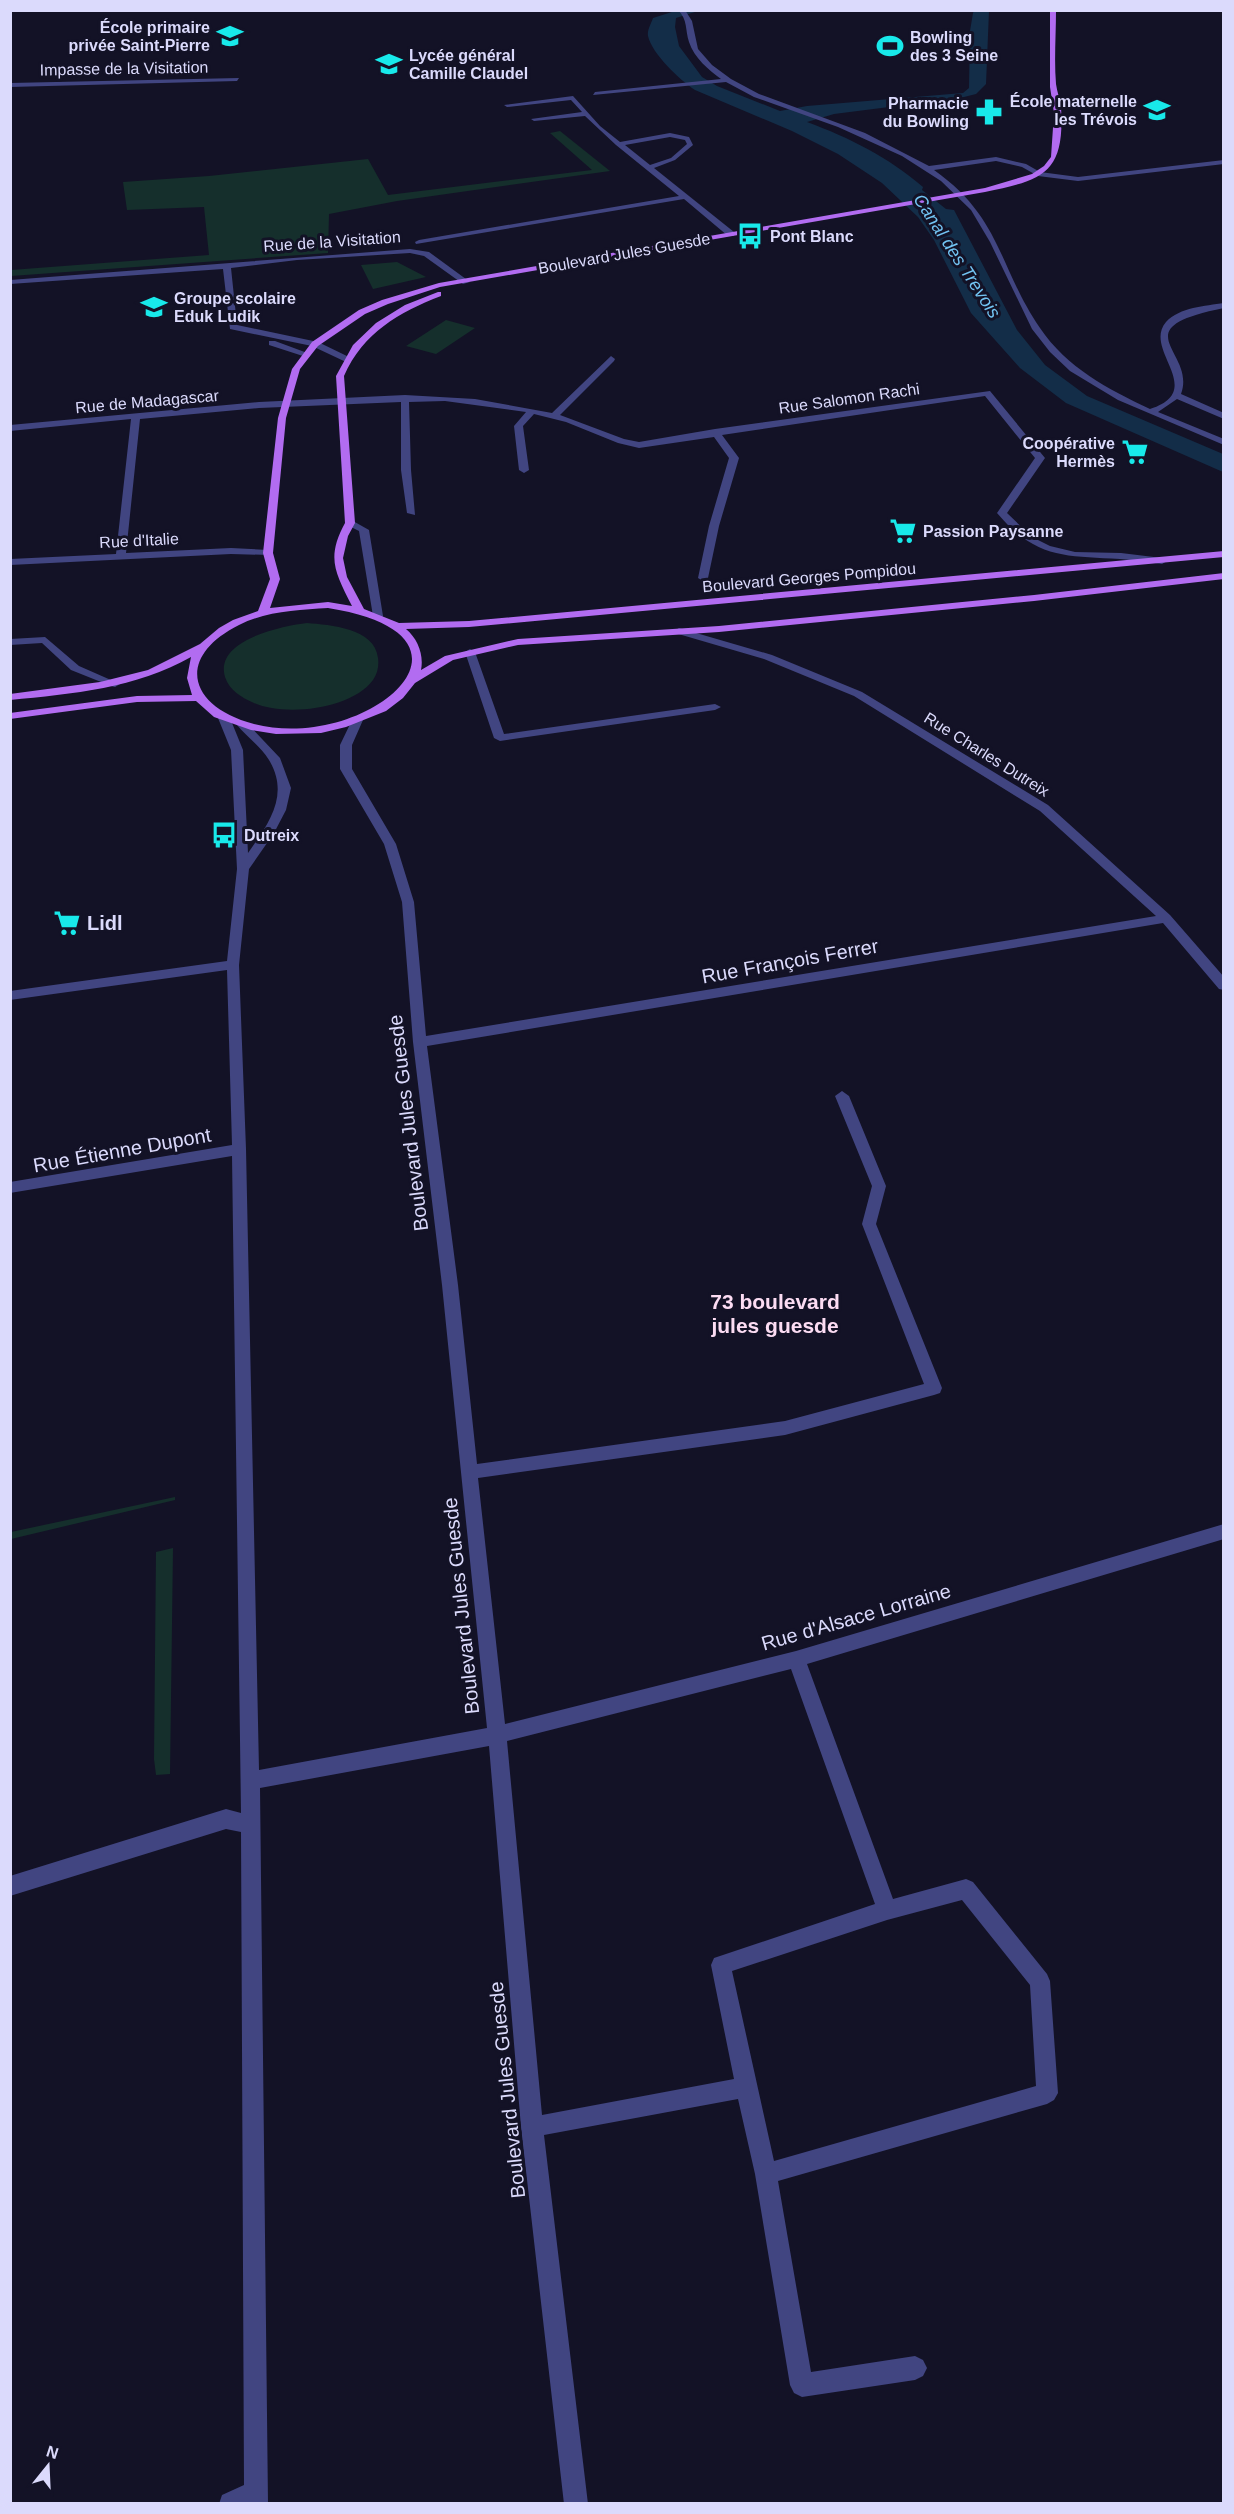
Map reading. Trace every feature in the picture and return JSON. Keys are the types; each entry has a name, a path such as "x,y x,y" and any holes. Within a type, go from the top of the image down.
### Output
{"main road":[{"path":"1038,174 1049,164 1055,149 1057,97 1053,87 1053,10"},
{"name":"Boulevard Jules Guesde","path":"263,612 275,579 268,553 282,418 296,369 315,344 354,317 385,302 439,285 896,206 1015,183 1038,174"},
{"name":"Boulevard Jules Guesde","path":"359,610 337,566 344,534 350,522 340,376 346,359 368,333 395,314 466,282"},
{"name":"Boulevard Georges Pompidou","path":"397,626 459,625 1224,554"},
{"path":"202,647 192,664 191,682 198,698 224,718 243,725 270,730 300,731 330,728 357,720 386,706 401,694 411,681 449,658 518,642 679,631 1022,599 1224,576"},
{"name":"Boulevard Georges Pompidou","path":"10,697 115,684 153,672 202,647 216,634 238,621 263,612 295,606 328,605 359,610 378,616 397,626 409,638 416,651 417,666 411,681"},
{"path":"10,716 136,699 198,698"}],"street":[{"path":"684,13 695,48 728,80 747,91 888,145 960,194 980,216 1036,330 1070,367 1096,387 1224,442"},
{"name":"Impasse de la Visitation","path":"10,85 237,79"},
{"path":"595,94 728,80"},
{"path":"507,105 573,98 618,144 731,234"},
{"path":"534,119 587,114"},
{"path":"618,144 670,135 687,138 691,144 673,159 648,168"},
{"path":"925,169 996,159 1024,165 1038,174 1078,178 1224,162"},
{"path":"419,242 685,197"},
{"name":"Rue de la Visitation","path":"10,282 410,251 426,254 466,282"},
{"path":"227,266 233,327"},
{"path":"1153,412 1176,395 1180,384 1163,339 1168,324 1183,314 1224,305"},
{"path":"233,327 315,344 346,359"},
{"path":"233,327 255,338 306,354"},
{"path":"553,417 611,359"},
{"name":"Rue Salomon Rachi","path":"340,401 405,398 475,401 569,420 628,444 639,446 715,432 987,393 1024,436 1040,459 1002,513 1029,539 1047,548 1075,555 1121,556 1164,561"},
{"path":"1176,395 1224,416"},
{"path":"405,398 406,470 412,513"},
{"name":"Rue de Madagascar","path":"10,429 136,416 340,401"},
{"path":"524,470 518,426 531,412"},
{"path":"121,555 136,416"},
{"path":"703,578 714,526 734,458 715,432"},
{"path":"350,522 363,530 378,616"},
{"name":"Rue d'Italie","path":"10,562 231,551 268,553"},
{"name":"Rue Charles Dutreix","path":"679,631 768,657 858,694 1044,808 1166,918 1224,986"},
{"path":"10,642 45,640 75,668 115,684"},
{"path":"470,652 500,738 715,707"},
{"path":"224,718 237,750 243,869 233,965 239,1149 251,1825 256,2498 231,2504"},
{"name":"Boulevard Jules Guesde","path":"357,720 346,745 346,769 390,844 408,902 420,1042 450,1285 497,1735 532,2127 576,2504"},
{"path":"243,725 274,758 285,788 280,810 243,869"},
{"name":"Rue François Ferrer","path":"420,1042 1166,918"},
{"path":"10,996 233,965"},
{"path":"470,1472 785,1428 934,1388 869,1224 879,1186 842,1096"},
{"name":"Rue Étienne Dupont","path":"10,1188 239,1149"},
{"name":"Rue d'Alsace Lorraine","path":"250,1781 497,1735 796,1659 1224,1531"},
{"path":"796,1659 887,1910"},
{"path":"10,1886 226,1819 251,1825"},
{"path":"766,2174 1047,2093 1040,1981 966,1889 887,1910 721,1965 766,2174 802,2385 915,2367"},
{"path":"532,2127 746,2087"}],"green space":[{"path":"560,131 610,171 397,201 329,214 328,253 11,276 11,270 209,255 204,207 127,210 123,182 209,176 368,159 388,195 592,170 550,133"},
{"path":"397,262 426,277 373,289 361,265"},
{"path":"446,320 475,328 436,354 406,346"},
{"path":"307,623 350,630 369,640 375,648 378,666 375,677 363,690 335,704 300,710 267,707 249,701 233,690 225,677 224,664 230,653 252,637"},
{"path":"175,1497 175,1500 11,1539 11,1532"},
{"path":"173,1548 170,1774 156,1775 154,1759 156,1552"}],"water":[{"name":"Canal des Trevois","path":"675,11 698,11 676,18 675,27 679,46 702,77 717,86 780,111 807,106 963,93 969,88 970,31 973,13 974,11 989,11 986,84 976,94 834,114 807,122 882,157 910,176 923,187 922,190 946,209 954,210 1017,330 1045,365 1087,396 1223,454 1223,472 1066,403 1020,368 971,313 934,240 918,217 882,183 838,154 792,131 695,90 667,66 655,51 648,32 653,18"}],"place":[{"name":"École primaire privée Saint-Pierre","path":"230,36"},
{"name":"Bowling des 3 Seine","path":"890,46"},
{"name":"Lycée général Camille Claudel","path":"389,64"},
{"name":"École maternelle les Trévois","path":"1157,110"},
{"name":"Pharmacie du Bowling","path":"989,112"},
{"name":"Pont Blanc","path":"750,236"},
{"name":"Groupe scolaire Eduk Ludik","path":"154,307"},
{"name":"Coopérative Hermès","path":"1135,452"},
{"name":"Passion Paysanne","path":"903,531"},
{"name":"Dutreix","path":"224,835"},
{"name":"Lidl","path":"67,923"}],"district":[{"name":"73 boulevard jules guesde","path":"775,1314"}]}
